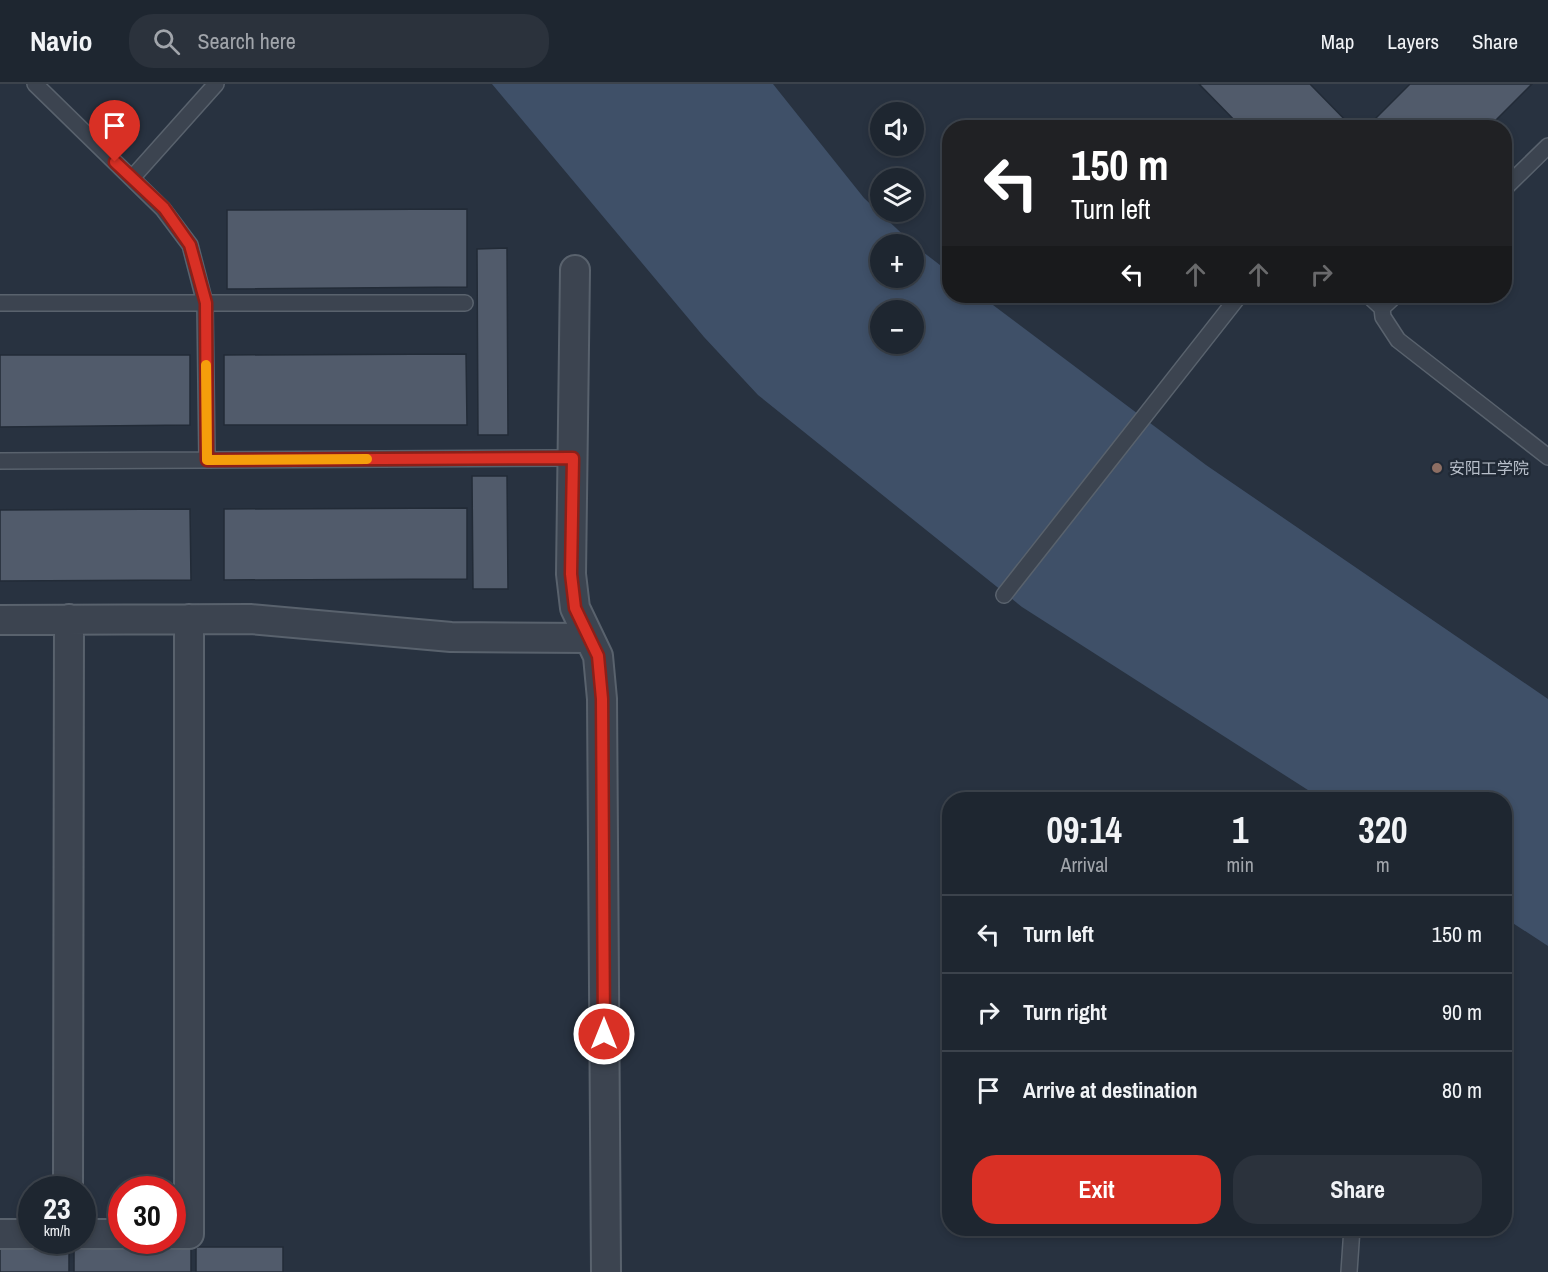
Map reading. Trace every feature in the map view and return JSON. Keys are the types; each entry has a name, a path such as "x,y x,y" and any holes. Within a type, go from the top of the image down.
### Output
{"street":[{"path":"575,270 571,574 575,608 598,656 602,699 606,1272"},
{"path":"186,1234 189,1234 189,619"},
{"path":"0,620 250,619 451,637 589,638"},
{"path":"68,1176 69,620"},
{"path":"0,1234 18,1234"}],"lane":[{"path":"34,84 164,208 190,245 206,303 207,460"},
{"path":"132,178 216,84"},
{"path":"1512,181 1548,146"},
{"path":"0,303 465,303"},
{"path":"1008,589 1233,303"},
{"path":"1377,303 1383,308"},
{"path":"1388,303 1383,308 1383,317 1398,340 1548,457"},
{"path":"0,461 573,458"},
{"path":"1349,1272 1351,1236"}],"water":[{"path":"492,84 773,84 870,204 870,222 890,222 902,234 870,234 870,288 924,288 924,253 942,267 942,303 990,303 1206,465 1548,699 1548,946 1512,923 1512,792 1311,792 1022,607 758,395 704,337"}],"building":[{"path":"1199,84 1310,84 1345,120 1234,120"},
{"path":"1410,84 1532,84 1496,120 1374,120"},
{"path":"467,209 467,287 227,289 227,210"},
{"path":"507,248 508,435 478,435 477,249"},
{"path":"466,354 467,425 224,425 224,355"},
{"path":"0,355 190,355 190,425 0,427"},
{"path":"472,476 507,476 508,589 473,589"},
{"path":"467,508 467,579 224,580 224,509"},
{"path":"190,509 191,580 0,581 0,510"},
{"path":"196,1247 283,1247 283,1272 196,1272"},
{"path":"96,1248 108,1248 108,1254 186,1254 186,1248 191,1248 191,1272 74,1272 74,1254 96,1254"},
{"path":"0,1249 18,1249 18,1254 69,1254 69,1272 0,1272"}],"slow traffic":[{"path":"206,365 207,460 367,459"}],"place":[{"name":"安阳工学院","path":"1437,468"}],"route":[{"path":"115,162 164,208 190,245 206,303 207,460 573,458 571,574 575,608 598,656 602,699 604,1034"}]}
